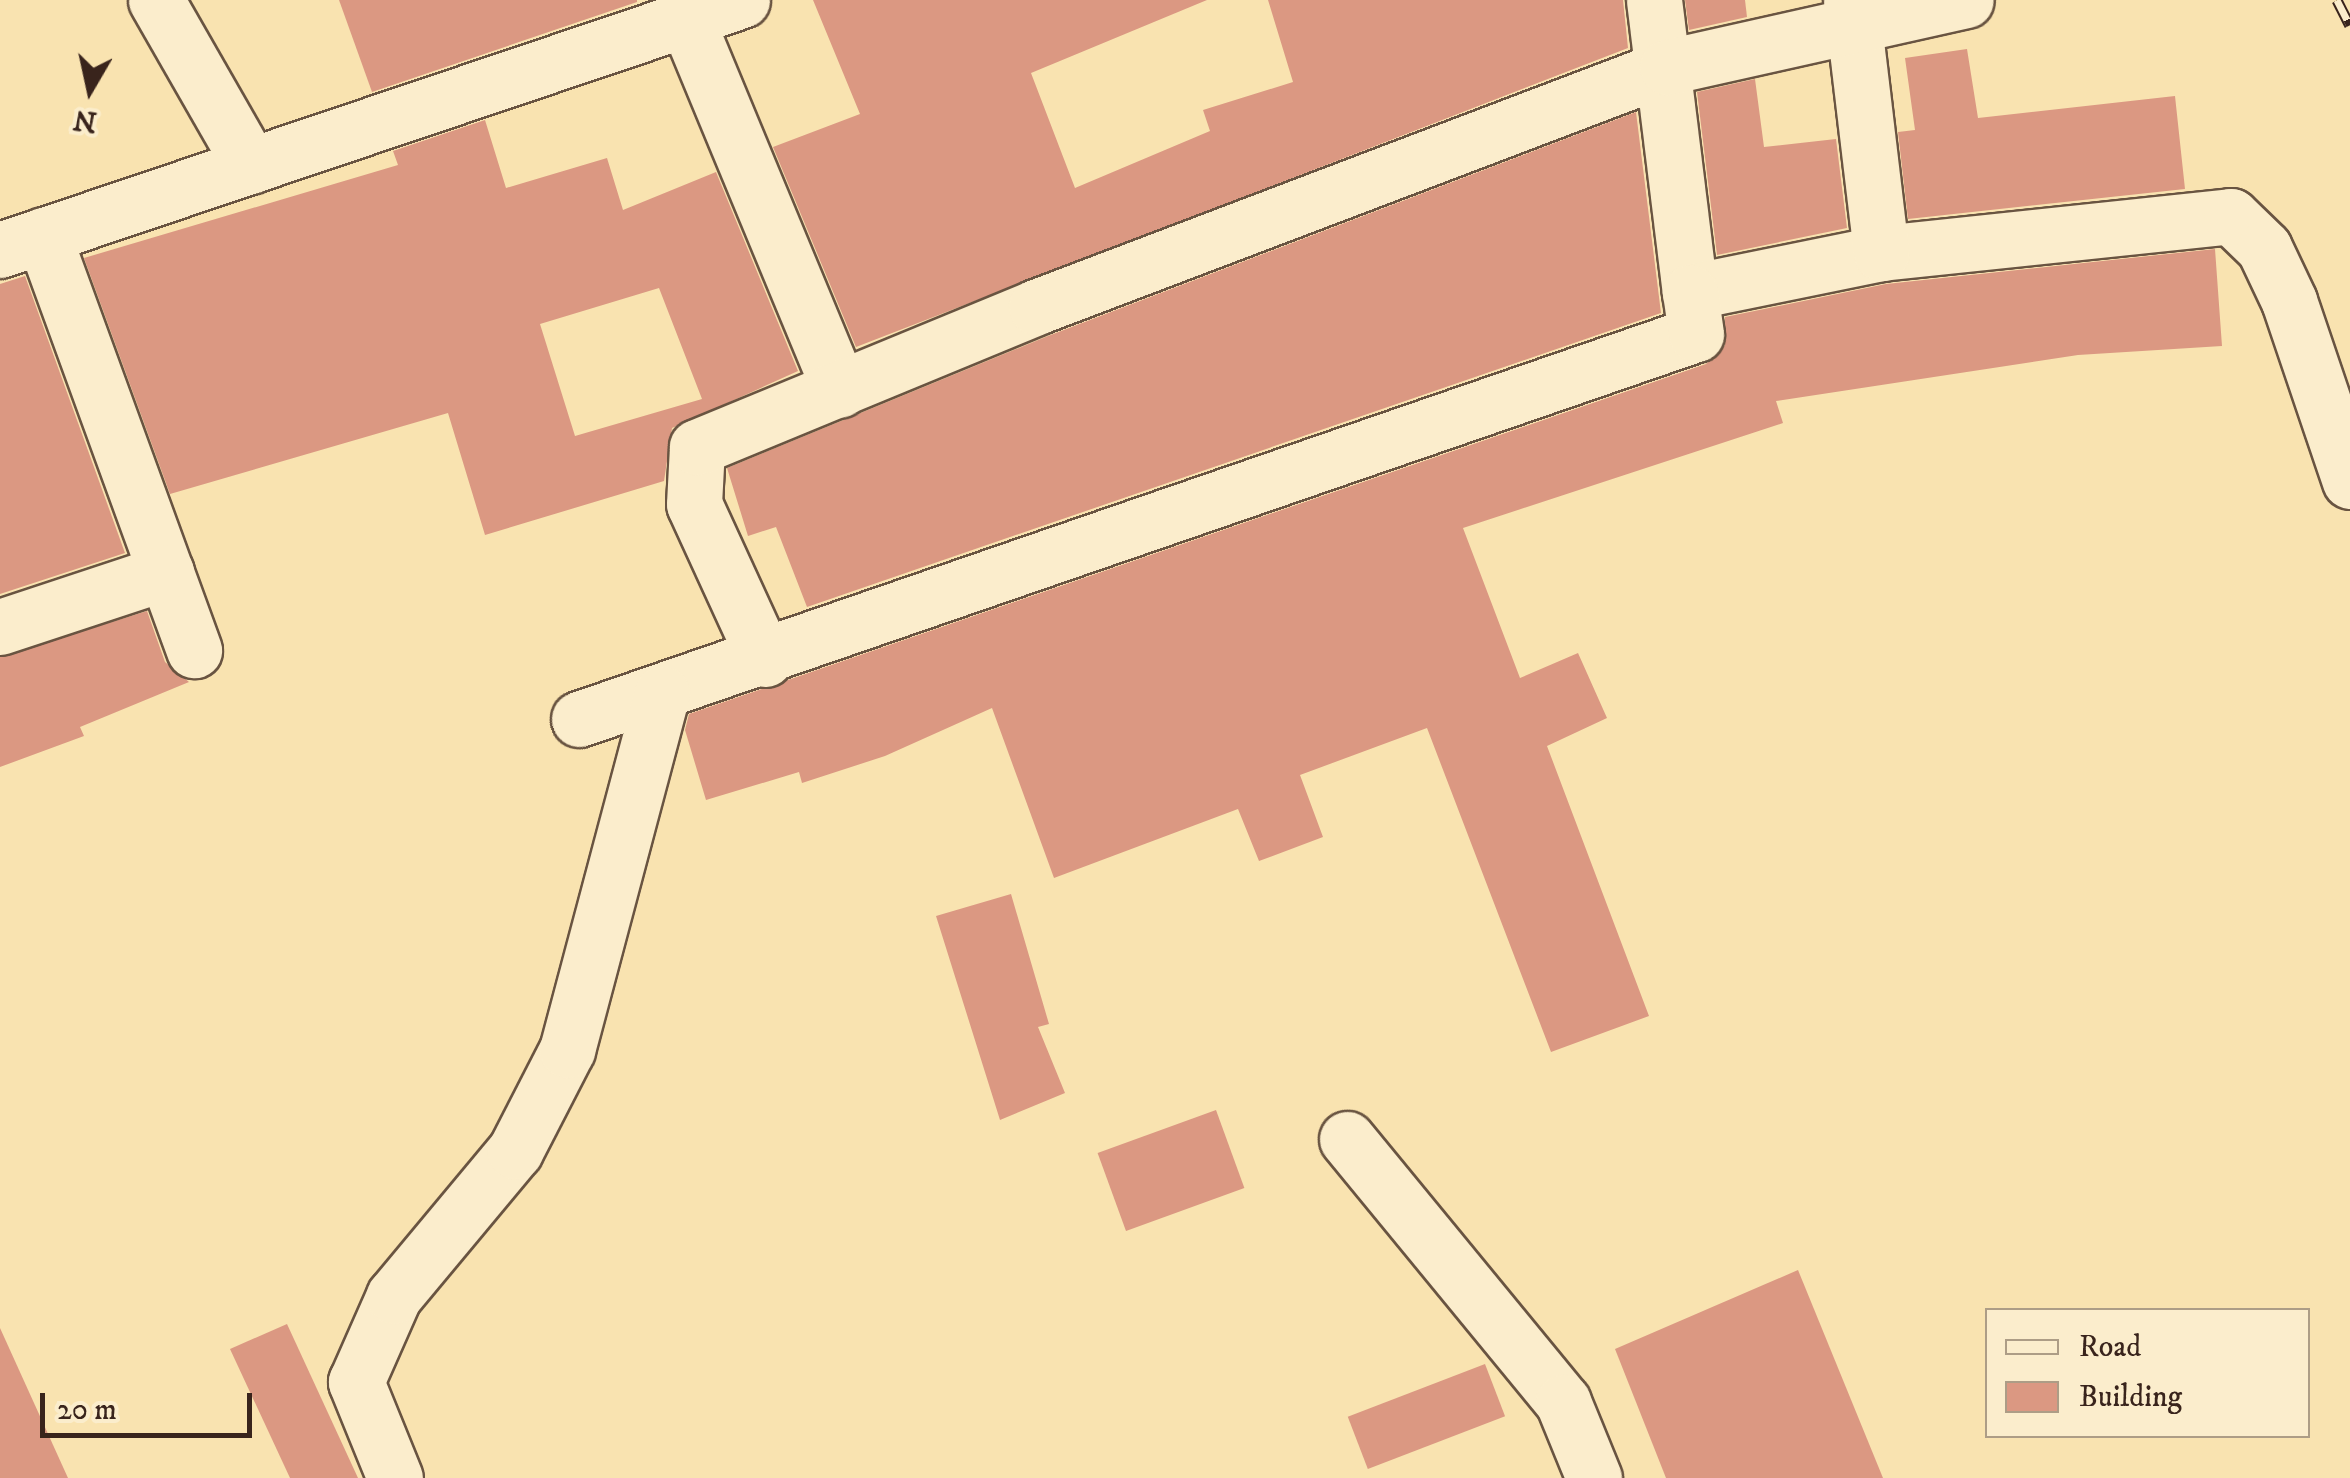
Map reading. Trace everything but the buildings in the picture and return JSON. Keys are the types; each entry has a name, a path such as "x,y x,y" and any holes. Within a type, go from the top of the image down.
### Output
{"street":[{"path":"156,0 252,166"},
{"path":"579,719 765,660 1403,430 1696,334 1667,67 1654,0"},
{"path":"765,660 694,504 697,447 1036,307 1667,67 1853,12 1966,0"},
{"path":"194,650 166,572 22,242 721,6 840,390"},
{"path":"1853,12 1881,253"},
{"path":"1690,292 1881,253 2231,216 2264,248 2289,301 2350,482"},
{"path":"0,627 166,572"},
{"path":"395,1478 356,1382 394,1296 515,1151 568,1050 662,693"},
{"path":"1347,1139 1563,1402 1594,1478"}],"railway":[{"path":"2337,0 2350,25"}]}
